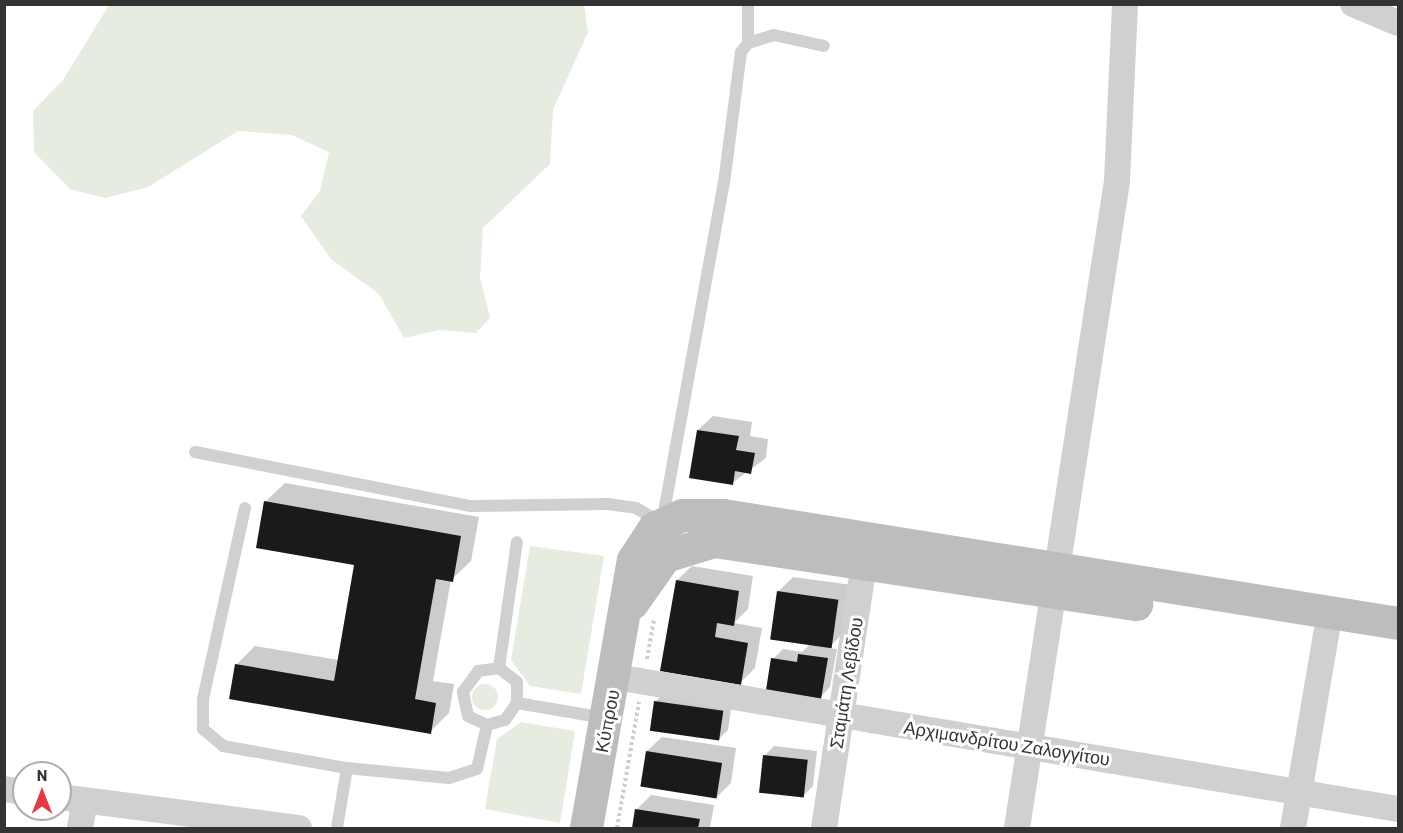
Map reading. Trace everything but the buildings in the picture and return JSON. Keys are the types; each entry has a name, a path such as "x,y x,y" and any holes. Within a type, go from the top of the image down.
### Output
{"main road":[{"path":"675,529 723,515 866,551 1327,623 1398,645"},
{"name":"Κύπρου","path":"586,828 608,719 630,679 641,612 657,563 675,529"},
{"path":"1327,623 1398,623"}],"street":[{"path":"1017,828 1027,746 1117,181 1125,4"},
{"path":"1353,4 1398,23"},
{"name":"Σταμάτη Λεβίδου","path":"824,828 866,551"},
{"path":"1293,828 1327,623"},
{"name":"Αρχιμανδρίτου Ζαλογγίτου","path":"630,679 1398,809"},
{"path":"72,799 299,828"},
{"path":"80,828 85,801"}],"lane":[{"path":"195,452 471,506 608,504 636,508 675,529 724,183 737,69 748,43 748,4"},
{"path":"748,43 774,35 824,46"},
{"path":"245,508 203,699 203,729 223,746 347,768 465,776 481,760 487,725"},
{"path":"499,668 517,542"},
{"path":"499,668 516,682 517,703 505,720 487,725 468,716 463,692 478,671 499,668"},
{"path":"517,703 608,719"},
{"path":"337,828 347,768"}],"path":[{"path":"630,679 641,612"},
{"name":"Κύπρου","path":"617,828 630,679"}],"shaded area":[{"path":"109,5 584,5 588,32 553,110 550,164 483,228 480,278 490,318 476,333 439,330 404,338 379,294 331,259 301,216 320,191 329,152 292,135 238,131 148,187 105,198 70,189 34,152 33,111 63,80"},
{"path":"530,546 604,556 581,694 530,686 511,660"},
{"path":"485,684 494,688 498,697 494,706 485,710 476,706 472,697 476,688"},
{"path":"521,722 575,731 560,823 485,809 497,739"}]}
